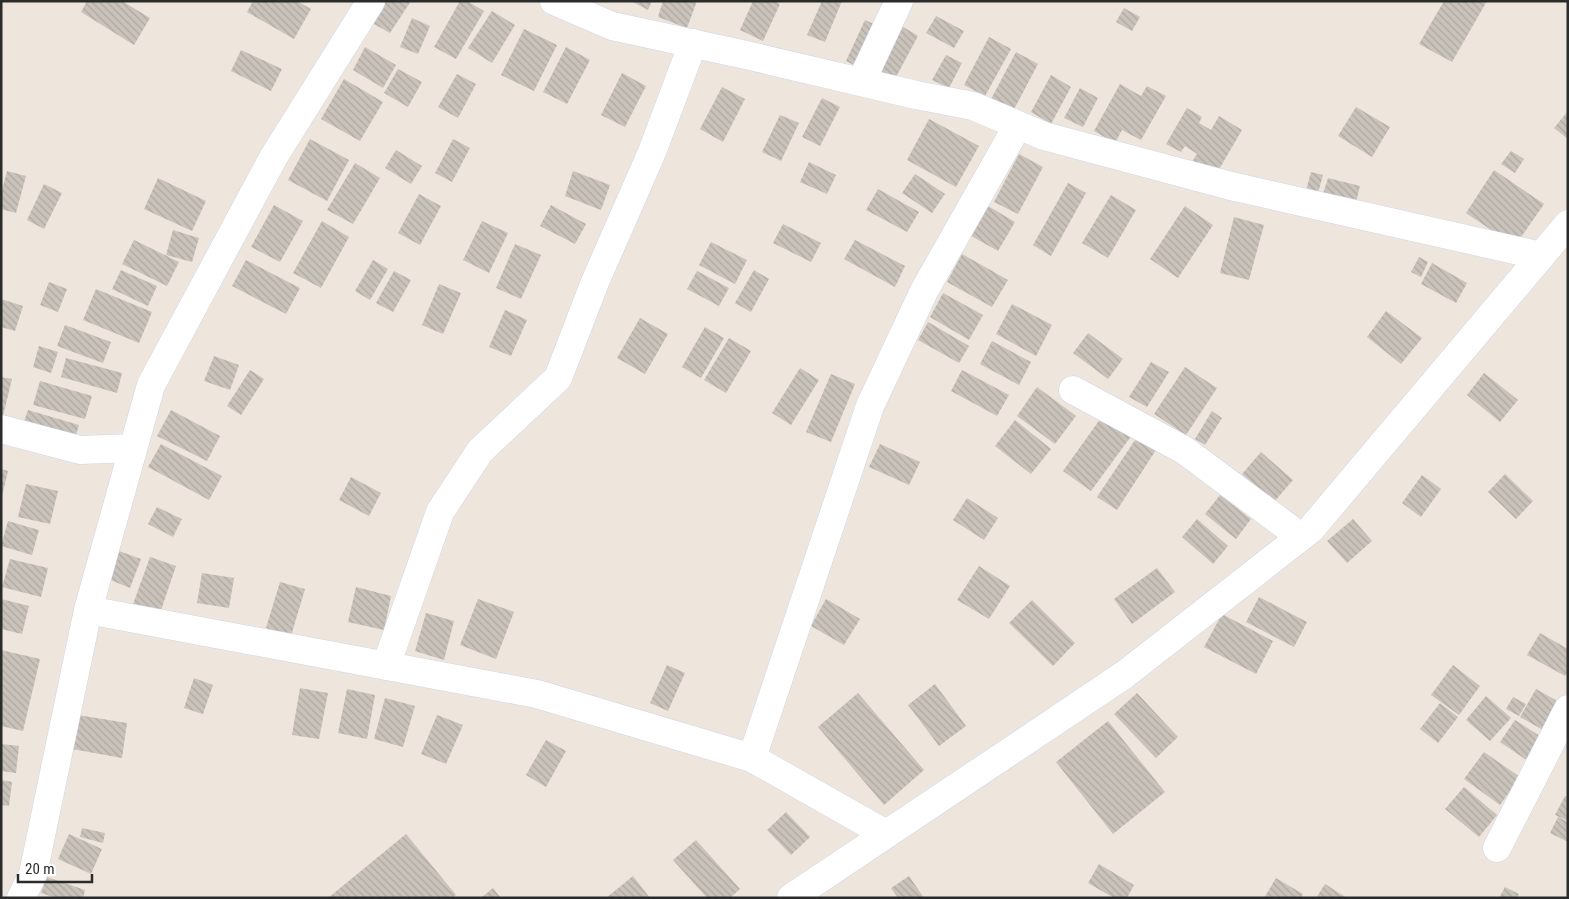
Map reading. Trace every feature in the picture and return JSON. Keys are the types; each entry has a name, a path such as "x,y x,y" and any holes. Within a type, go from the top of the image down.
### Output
{"street":[{"path":"21,898 33,874 88,610 151,385 273,158 371,1"},
{"path":"554,1 612,26 973,106 1044,136 1231,186 1541,256"},
{"path":"861,82 899,1"},
{"path":"386,666 440,512 480,451 558,378 595,282 652,152 693,43"},
{"path":"752,758 870,406 924,291 1018,125"},
{"path":"791,898 1124,675 1311,529 1568,224"},
{"path":"1073,390 1184,450 1301,537"},
{"path":"1,430 80,450 133,448"},
{"path":"88,610 537,694 752,758 886,834"},
{"path":"1497,848 1568,709"}],"building":[{"path":"87,1 122,1 150,18 134,45 81,12"},
{"path":"253,1 297,1 311,9 294,39 247,12"},
{"path":"386,1 411,1 390,33 372,23"},
{"path":"460,1 467,1 484,11 456,59 434,47"},
{"path":"631,1 652,1 648,10"},
{"path":"663,1 697,1 687,28 658,17"},
{"path":"753,1 774,1 780,4 763,41 740,30"},
{"path":"822,1 842,1 825,42 807,35"},
{"path":"1444,1 1487,1 1452,62 1419,44"},
{"path":"1124,8 1140,17 1132,31 1116,22"},
{"path":"492,11 515,25 492,63 468,48"},
{"path":"936,16 964,31 954,48 926,33"},
{"path":"412,18 430,26 418,54 400,47"},
{"path":"865,20 883,28 863,70 846,61"},
{"path":"900,25 918,36 895,79 876,68"},
{"path":"524,29 557,45 534,91 501,75"},
{"path":"989,37 1011,49 985,96 964,85"},
{"path":"365,47 396,65 383,88 353,70"},
{"path":"566,47 590,60 567,104 543,92"},
{"path":"241,50 282,69 271,91 231,71"},
{"path":"1016,52 1038,64 1012,113 990,101"},
{"path":"946,55 962,63 949,88 932,80"},
{"path":"398,69 422,82 408,107 384,93"},
{"path":"622,73 646,86 625,127 601,115"},
{"path":"457,74 476,84 458,118 438,107"},
{"path":"1051,75 1071,87 1051,124 1031,112"},
{"path":"344,79 383,102 360,141 321,119"},
{"path":"1120,84 1141,96 1147,86 1166,96 1141,140 1122,130 1115,143 1094,131"},
{"path":"722,87 745,99 723,142 700,129"},
{"path":"1080,88 1098,98 1083,127 1064,118"},
{"path":"822,98 840,107 820,146 802,137"},
{"path":"1356,107 1390,127 1372,157 1338,136"},
{"path":"1187,108 1202,117 1199,123 1211,130 1219,116 1242,130 1214,178 1190,165 1197,154 1185,146 1181,152 1166,144"},
{"path":"1568,111 1568,139 1554,128"},
{"path":"780,115 799,123 781,161 762,152"},
{"path":"929,119 979,146 956,187 907,160"},
{"path":"310,139 349,160 327,201 288,180"},
{"path":"453,139 470,148 452,182 435,173"},
{"path":"396,150 422,166 411,184 385,168"},
{"path":"1511,151 1524,159 1515,173 1501,164"},
{"path":"1019,154 1043,167 1018,214 994,202"},
{"path":"809,162 836,175 827,194 800,182"},
{"path":"355,163 380,178 353,224 327,210"},
{"path":"1494,170 1544,204 1515,246 1466,213"},
{"path":"7,171 26,176 16,213 1,209 1,194"},
{"path":"573,171 610,185 601,210 565,196"},
{"path":"1311,172 1323,175 1316,200 1304,198"},
{"path":"915,174 945,194 932,213 902,193"},
{"path":"158,178 206,201 192,231 144,209"},
{"path":"1328,178 1360,186 1354,210 1321,200"},
{"path":"1068,183 1086,193 1051,256 1033,245"},
{"path":"44,184 62,193 44,229 27,220"},
{"path":"878,189 919,212 907,232 866,210"},
{"path":"419,194 441,206 420,245 398,233"},
{"path":"1111,195 1136,210 1108,258 1082,243"},
{"path":"983,203 1015,222 998,251 966,233"},
{"path":"274,205 303,221 280,262 251,247"},
{"path":"551,205 586,224 575,244 540,226"},
{"path":"1185,206 1213,225 1178,278 1150,259"},
{"path":"1234,217 1264,225 1249,280 1220,273"},
{"path":"322,221 349,237 321,288 293,273"},
{"path":"482,221 508,233 489,273 463,260"},
{"path":"783,224 821,243 811,262 773,243"},
{"path":"173,230 199,238 192,262 166,255"},
{"path":"134,240 179,262 167,286 122,264"},
{"path":"855,240 905,266 895,287 844,259"},
{"path":"711,242 747,260 735,284 699,265"},
{"path":"515,244 541,255 521,299 496,288"},
{"path":"962,254 1008,280 992,307 947,282"},
{"path":"1419,257 1428,262 1421,277 1411,272"},
{"path":"246,260 300,288 286,314 232,286"},
{"path":"373,260 388,269 370,300 355,291"},
{"path":"1432,263 1467,283 1456,303 1421,284"},
{"path":"121,270 157,286 148,306 112,289"},
{"path":"754,270 769,279 751,312 735,303"},
{"path":"394,271 411,280 393,312 376,303"},
{"path":"697,271 729,288 719,306 687,289"},
{"path":"49,282 67,289 58,312 40,305"},
{"path":"439,284 461,293 443,334 422,325"},
{"path":"96,289 152,312 139,343 83,320"},
{"path":"943,293 983,315 969,340 930,317"},
{"path":"1,299 23,306 15,331 1,327"},
{"path":"1012,304 1052,325 1036,356 996,334"},
{"path":"505,310 527,320 511,356 489,347"},
{"path":"1386,311 1422,338 1401,364 1367,337"},
{"path":"640,318 668,334 645,374 617,358"},
{"path":"928,322 969,346 959,363 918,340"},
{"path":"65,325 111,342 103,363 57,346"},
{"path":"705,327 724,338 701,378 682,367"},
{"path":"1088,333 1123,359 1108,379 1073,353"},
{"path":"729,338 751,351 726,393 704,380"},
{"path":"992,341 1031,362 1019,385 980,364"},
{"path":"39,346 58,352 51,373 33,367"},
{"path":"214,356 239,365 230,390 204,381"},
{"path":"66,358 122,373 117,393 61,377"},
{"path":"1151,362 1169,372 1147,407 1129,397"},
{"path":"1185,367 1217,388 1186,435 1154,414"},
{"path":"800,368 819,380 791,425 772,413"},
{"path":"250,370 264,379 241,415 227,406"},
{"path":"962,370 1009,395 997,416 951,391"},
{"path":"1484,373 1518,400 1500,422 1467,395"},
{"path":"831,374 855,384 831,442 806,432"},
{"path":"1,377 12,379 2,420 1,420"},
{"path":"40,381 92,396 85,419 33,405"},
{"path":"1037,387 1076,416 1055,444 1017,416"},
{"path":"28,410 79,425 74,442 22,427"},
{"path":"171,410 220,436 207,461 157,436"},
{"path":"1212,411 1222,418 1205,445 1195,439"},
{"path":"1103,415 1132,435 1091,491 1063,471"},
{"path":"1015,420 1051,449 1031,474 995,446"},
{"path":"1137,437 1156,450 1117,510 1097,497"},
{"path":"161,444 222,476 209,500 148,467"},
{"path":"880,444 920,462 909,485 869,467"},
{"path":"1261,452 1293,480 1274,502 1242,474"},
{"path":"1,469 8,471 2,496 1,496"},
{"path":"1505,474 1533,501 1516,519 1488,492"},
{"path":"1422,475 1441,489 1421,517 1402,503"},
{"path":"351,477 381,493 369,516 339,500"},
{"path":"26,484 58,491 50,524 18,517"},
{"path":"1220,495 1251,519 1236,539 1205,514"},
{"path":"967,498 998,518 984,540 953,520"},
{"path":"157,507 182,519 173,537 148,524"},
{"path":"1197,519 1228,546 1213,564 1182,537"},
{"path":"1353,519 1372,541 1347,563 1327,541"},
{"path":"8,521 39,530 32,555 1,546"},
{"path":"119,551 141,559 130,588 108,579"},
{"path":"150,557 176,566 159,616 132,607"},
{"path":"10,559 48,568 41,597 2,587"},
{"path":"979,566 1010,586 989,619 957,600"},
{"path":"1157,568 1175,592 1132,624 1114,599"},
{"path":"202,573 234,578 229,608 197,603"},
{"path":"280,582 305,589 291,636 266,628"},
{"path":"356,587 391,596 384,630 348,622"},
{"path":"1259,597 1307,622 1294,647 1246,622"},
{"path":"1,599 29,606 22,634 1,629"},
{"path":"478,599 514,612 496,659 460,645"},
{"path":"826,599 860,619 844,645 811,626"},
{"path":"1032,600 1075,643 1053,666 1009,623"},
{"path":"426,613 454,621 444,660 415,651"},
{"path":"1222,614 1273,641 1256,674 1204,647"},
{"path":"1540,633 1568,649 1568,672 1565,676 1527,655"},
{"path":"1,650 40,659 23,731 1,726"},
{"path":"667,665 685,673 668,711 650,703"},
{"path":"1453,665 1480,686 1459,715 1431,695"},
{"path":"194,678 213,685 203,714 184,708"},
{"path":"935,684 966,726 939,746 908,705"},
{"path":"300,688 328,693 319,739 292,735"},
{"path":"347,689 375,695 367,739 338,733"},
{"path":"1536,689 1559,702 1543,730 1520,717"},
{"path":"858,693 924,770 884,805 818,727"},
{"path":"1137,693 1178,737 1156,758 1114,714"},
{"path":"1486,696 1511,718 1490,741 1466,720"},
{"path":"1513,697 1526,704 1519,716 1506,709"},
{"path":"385,698 415,706 403,747 374,739"},
{"path":"1440,703 1458,717 1438,743 1420,729"},
{"path":"78,715 127,723 122,758 72,749"},
{"path":"437,715 463,725 446,764 421,754"},
{"path":"1515,720 1543,738 1528,761 1500,742"},
{"path":"1108,721 1165,792 1113,834 1056,762"},
{"path":"546,740 566,751 546,787 526,775"},
{"path":"1,744 19,746 16,773 1,771"},
{"path":"1484,752 1520,777 1500,805 1464,779"},
{"path":"1,780 12,782 9,806 1,805"},
{"path":"1464,787 1497,815 1479,837 1445,809"},
{"path":"1565,796 1568,797 1568,821 1555,815"},
{"path":"786,812 810,837 791,855 767,830"},
{"path":"1558,817 1568,822 1568,842 1550,833"},
{"path":"82,828 105,833 103,843 80,837"},
{"path":"69,834 102,849 91,874 58,859"},
{"path":"406,834 456,895 452,898 328,898"},
{"path":"696,840 740,889 730,898 707,898 673,860"},
{"path":"1099,864 1134,885 1127,898 1114,898 1088,883"},
{"path":"633,876 650,898 606,898"},
{"path":"909,876 924,898 898,898 891,888"},
{"path":"47,877 85,890 83,898 56,898 41,893"},
{"path":"1276,878 1303,894 1301,898 1264,898"},
{"path":"1325,884 1347,898 1316,898"},
{"path":"1505,887 1519,894 1517,898 1499,898"},
{"path":"493,888 501,898 481,898"}]}
